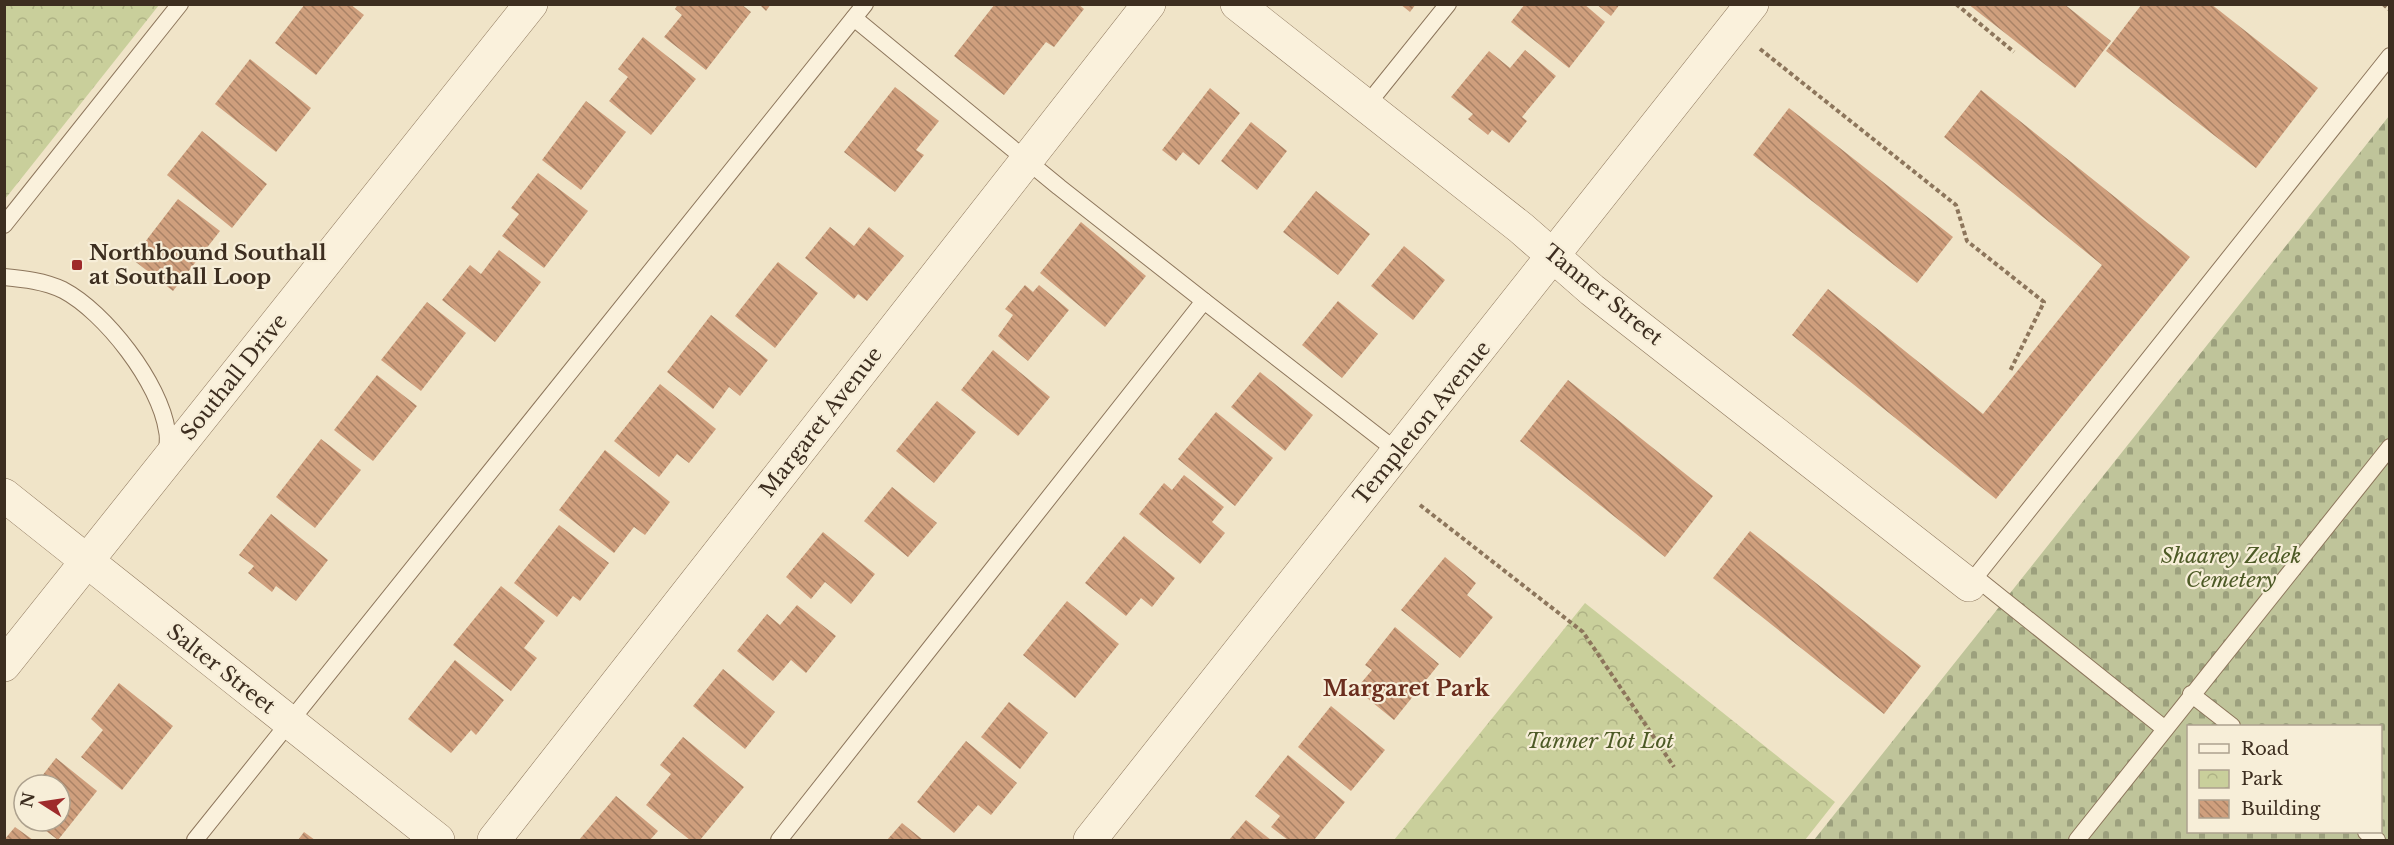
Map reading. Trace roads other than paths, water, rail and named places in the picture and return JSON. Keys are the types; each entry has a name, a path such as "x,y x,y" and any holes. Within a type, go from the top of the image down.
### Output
{"street":[{"name":"Southall Drive","path":"4,665 531,4"},
{"name":"Margaret Avenue","path":"494,840 1149,4"},
{"name":"Tanner Street","path":"1237,4 1555,256 1592,290 1972,581"},
{"name":"Templeton Avenue","path":"1090,840 1555,256 1742,16"},
{"name":"Salter Street","path":"4,495 438,840"}],"lane":[{"path":"4,225 180,4"},
{"path":"195,840 865,4"},
{"path":"1366,106 1448,4"},
{"path":"854,18 1026,161 1398,452"},
{"path":"2165,729 1972,581 2390,56"},
{"path":"4,278 31,280 63,291 98,316 145,372 168,430 167,461"},
{"path":"779,840 1204,301"},
{"path":"2077,840 2390,447"},
{"path":"2191,694 2231,725"}],"place":[{"name":"Northbound Southall at Southall Loop","path":"77,265"}],"district":[{"name":"Margaret Park","path":"1406,688"}],"park label":[{"name":"Shaarey Zedek Cemetery","path":"2231,568"},
{"name":"Tanner Tot Lot","path":"1600,741"}]}
